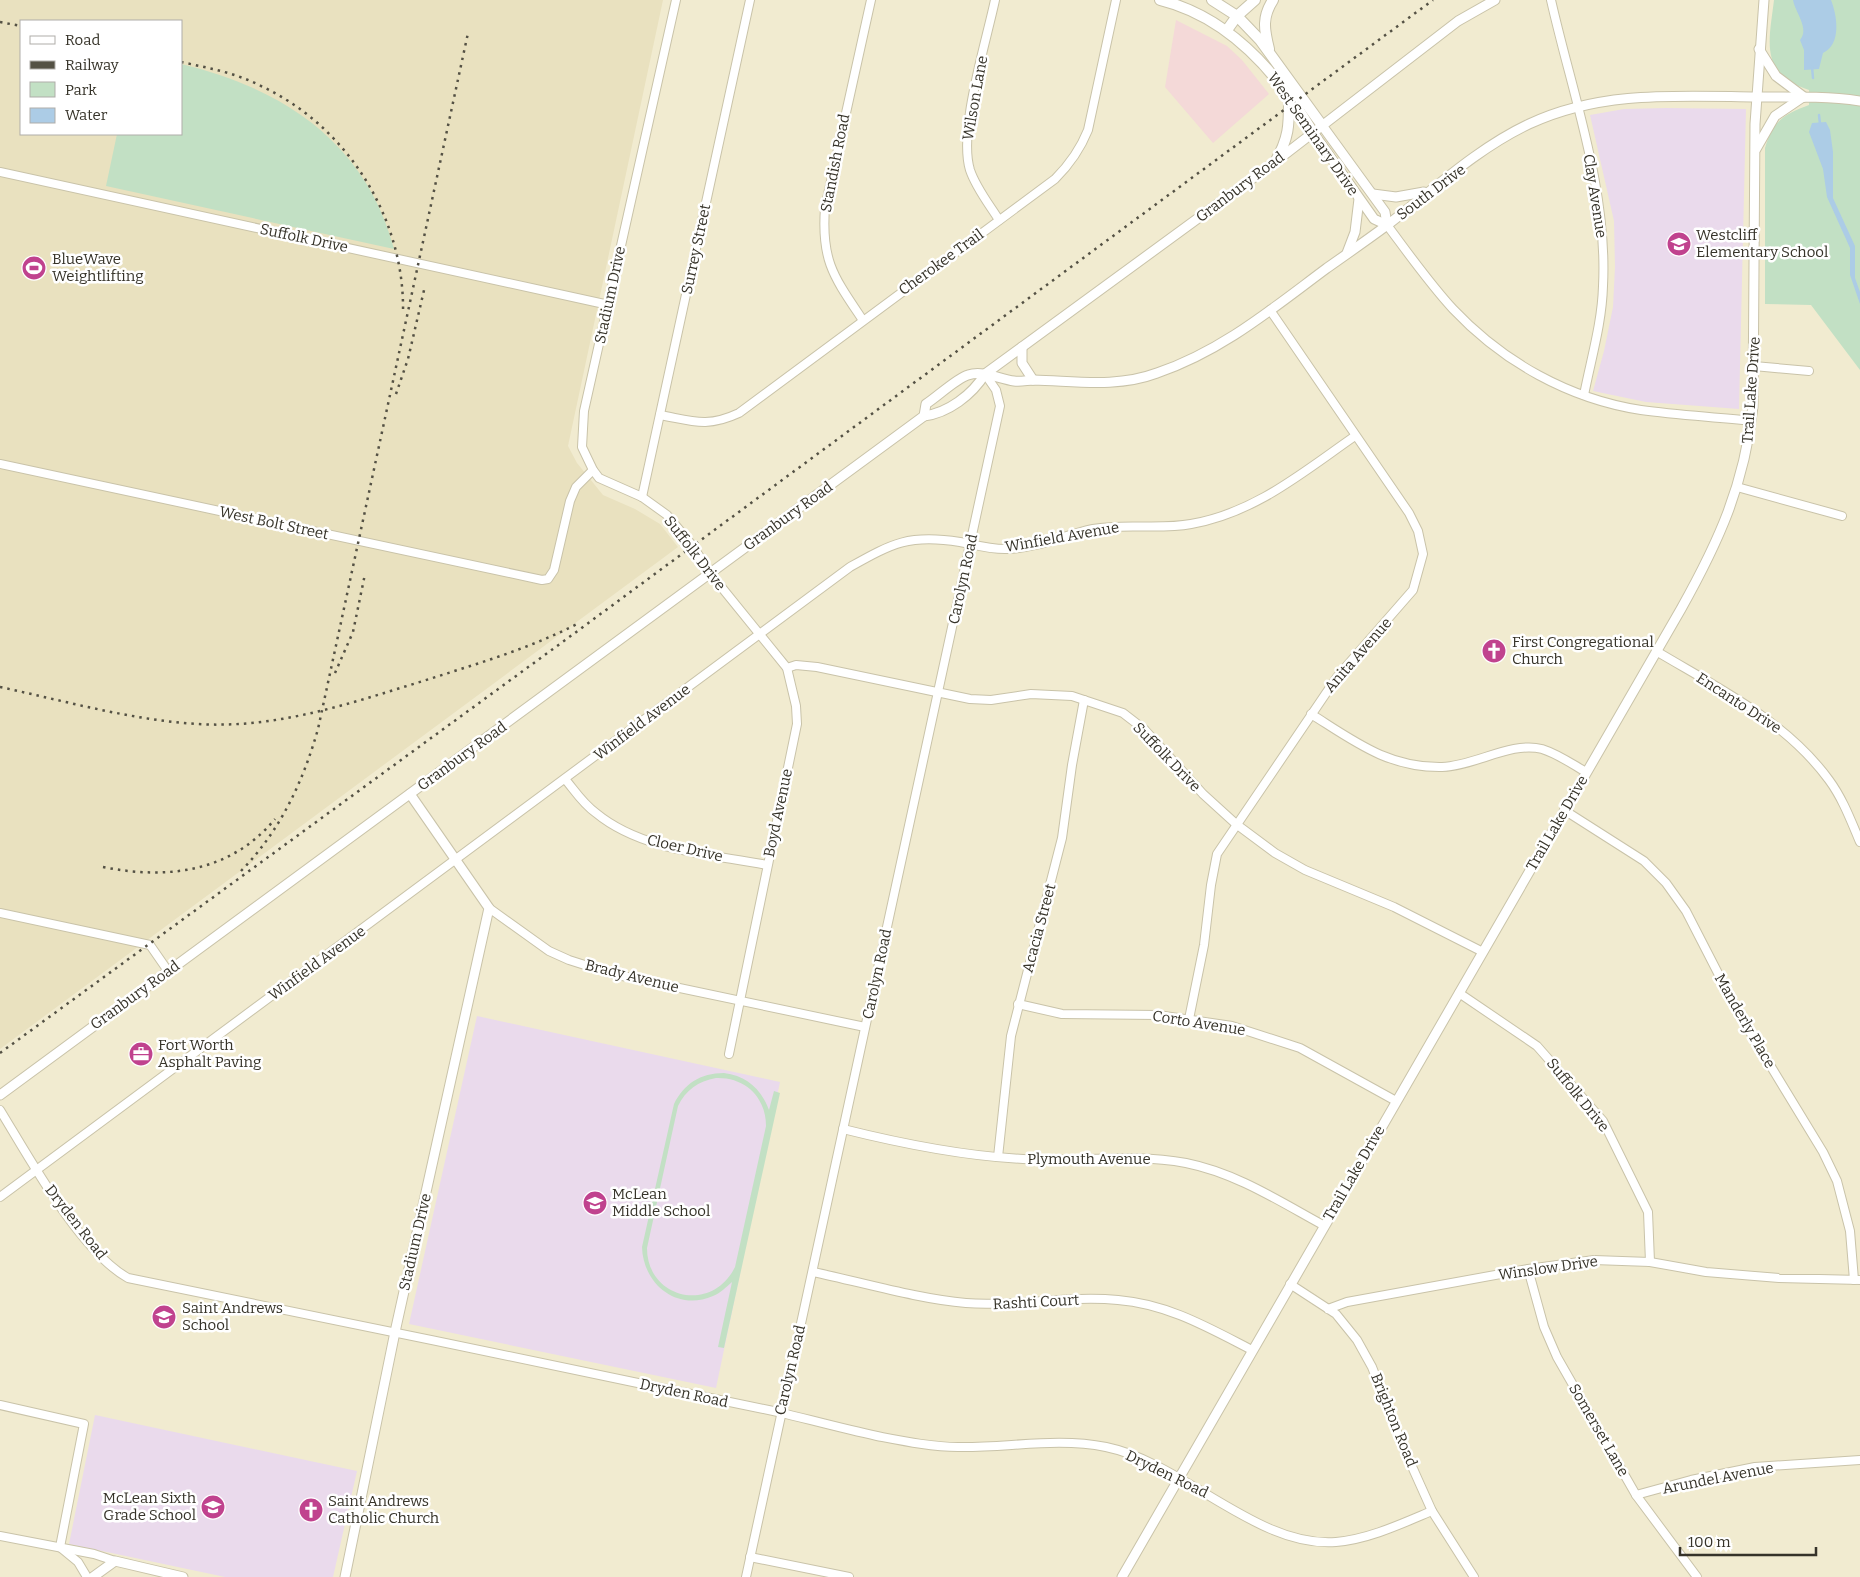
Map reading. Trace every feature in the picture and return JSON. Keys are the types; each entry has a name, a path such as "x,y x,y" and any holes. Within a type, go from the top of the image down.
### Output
{"main road":[{"name":"West Seminary Drive","path":"1160,0 1196,12 1227,30 1270,72 1289,94 1312,131"},
{"name":"West Seminary Drive","path":"1212,0 1237,16 1270,54 1321,124"},
{"path":"1227,30 1237,16 1255,0"},
{"path":"1270,54 1263,23 1267,10 1273,0"},
{"path":"1275,162 1285,145 1289,126 1289,94"}],"street":[{"name":"Stadium Drive","path":"593,470 582,447 584,411 676,0"},
{"name":"Surrey Street","path":"642,497 750,0"},
{"name":"Standish Road","path":"862,320 834,277 823,234 825,208 871,0"},
{"name":"Wilson Lane","path":"995,0 968,124 966,147 975,182 999,220"},
{"name":"Cherokee Trail","path":"660,415 711,423 733,416 766,394 862,320 1055,179 1069,165 1081,148 1088,130 1116,0"},
{"name":"Granbury Road","path":"0,1095 924,416 939,414 977,388 985,374 1275,162 1321,124 1458,21 1495,0"},
{"name":"Clay Avenue","path":"1551,0 1599,209 1604,268 1596,337 1584,394"},
{"name":"Trail Lake Drive","path":"1122,1577 1323,1225 1656,651 1707,561 1725,524 1737,488 1751,421 1754,366 1756,97 1764,0"},
{"path":"1755,152 1775,116 1804,97 1776,76 1759,49"},
{"name":"South Drive","path":"985,374 1015,381 1033,380 1092,384 1132,380 1156,374 1200,356 1237,335 1387,225 1431,189 1512,133 1529,124 1576,106 1629,98 1699,95 1804,97 1860,101"},
{"name":"West Seminary Drive","path":"1321,124 1385,212 1387,225"},
{"name":"West Seminary Drive","path":"1312,131 1374,219 1387,225 1453,309 1492,346 1544,378 1584,394 1642,410 1751,421"},
{"name":"Suffolk Drive","path":"0,172 609,305"},
{"path":"1373,194 1396,197 1414,195 1431,189"},
{"path":"1347,253 1355,232 1359,198"},
{"name":"Anita Avenue","path":"1189,1019 1204,945 1210,886 1217,854 1337,677 1413,590 1423,554 1418,531 1409,513 1270,310"},
{"path":"1022,347 1022,363 1033,380"},
{"path":"1754,366 1808,371"},
{"name":"Granbury Road","path":"924,416 926,404 967,375 985,374"},
{"name":"Carolyn Road","path":"746,1577 780,1413 813,1272 1000,406 996,390 985,374"},
{"name":"Winfield Avenue","path":"0,1197 850,567 898,542 921,538 1008,549 1094,529 1132,525 1189,525 1232,515 1278,490 1356,436"},
{"name":"West Bolt Street","path":"0,464 538,580 548,579 554,570 570,501 576,487 593,470"},
{"name":"Suffolk Drive","path":"593,470 600,478 642,497 667,515 759,635"},
{"path":"1737,488 1842,516"},
{"name":"Boyd Avenue","path":"729,1054 797,724 796,706 787,668 759,635"},
{"name":"Encanto Drive","path":"1656,651 1759,713 1782,730 1808,755 1830,781 1844,806 1860,842"},
{"name":"Suffolk Drive","path":"787,668 796,665 817,667 970,699 1050,694 1084,700 1123,713 1145,730 1203,794 1236,824 1275,853 1305,870 1394,907 1483,952"},
{"name":"Acacia Street","path":"998,1157 1006,1069 1018,1004 1060,847 1084,700"},
{"path":"1311,714 1366,749 1390,760 1404,763 1432,767 1454,766 1529,748 1553,753 1586,772"},
{"name":"Cloer Drive","path":"565,779 583,802 596,814 613,825 655,844 767,866"},
{"name":"Brady Avenue","path":"410,794 457,859 489,908 533,941 570,960 613,974 865,1027"},
{"name":"Manderly Place","path":"1564,810 1644,861 1666,883 1686,911 1739,1014 1838,1181 1850,1231 1857,1280"},
{"name":"Stadium Drive","path":"345,1577 395,1332 489,908"},
{"path":"0,913 150,945 168,971"},
{"name":"Suffolk Drive","path":"1459,993 1537,1046 1603,1121 1648,1212 1650,1262"},
{"name":"Corto Avenue","path":"1018,1004 1062,1014 1158,1015 1255,1032 1300,1048 1396,1101"},
{"name":"Dryden Road","path":"0,1110 36,1170 98,1255 117,1272 128,1278 780,1413 877,1436 954,1448 1055,1442 1088,1444 1125,1452 1180,1477 1256,1522 1301,1538 1331,1542 1351,1540 1393,1527 1432,1511"},
{"name":"Plymouth Avenue","path":"844,1129 918,1146 998,1157 1024,1159 1145,1158 1186,1163 1222,1173 1253,1187 1323,1225"},
{"name":"Winslow Drive","path":"1328,1309 1348,1302 1528,1269 1594,1260 1650,1262 1748,1276 1857,1280"},
{"name":"Somerset Lane","path":"1528,1269 1544,1326 1557,1357 1636,1495 1697,1577"},
{"name":"Rashti Court","path":"813,1272 963,1303 1005,1305 1098,1299 1141,1303 1184,1316 1252,1350"},
{"name":"Brighton Road","path":"1290,1284 1328,1309 1348,1328 1372,1366 1401,1442 1432,1511 1474,1577"},
{"path":"0,1405 84,1424 60,1547"},
{"name":"Arundel Avenue","path":"1636,1495 1691,1480 1755,1467 1860,1460"},
{"path":"0,1536 60,1547 184,1577"},
{"path":"60,1547 78,1562 87,1577"},
{"path":"750,1557 849,1577"},
{"path":"93,1577 116,1561"}],"shaded area":[{"path":"0,0 663,0 568,446 577,463 603,495 635,509 660,524 678,547 0,1049"},
{"path":"1176,20 1227,46 1242,60 1269,94 1213,143 1165,87"},
{"name":"Westcliff Elementary School","path":"1624,109 1746,109 1739,409 1646,402 1593,391 1613,307 1615,267 1614,221 1590,115"},
{"name":"McLean Middle School","path":"477,1016 780,1082 716,1388 409,1324"},
{"name":"McLean Sixth Grade School","path":"95,1415 357,1471 333,1577 225,1577 69,1544"}],"green space":[{"path":"1774,0 1860,0 1860,370 1811,305 1765,304 1765,148 1772,131 1786,115 1809,105 1809,90 1793,83 1782,75 1775,66 1771,55 1770,30"},
{"path":"182,64 218,74 253,88 285,105 315,125 341,150 363,178 381,211 394,249 106,186 117,135 182,135"},
{"path":"724,1073 746,1080 762,1096 769,1110 774,1091 780,1093 724,1348 718,1347 732,1282 716,1295 700,1300 687,1300 675,1297 655,1283 648,1273 642,1247 674,1104 688,1085 707,1075","holes":["716,1078 745,1085 758,1098 765,1116 766,1126 735,1267 725,1282 712,1291 697,1295 682,1294 669,1289 658,1279 650,1265 647,1248 678,1106 685,1095 698,1084"]}],"water":[{"path":"1793,0 1831,0 1836,21 1835,36 1829,49 1823,53 1819,69 1804,70 1804,50 1800,40 1803,36 1803,26"},
{"path":"1826,122 1830,130 1833,152 1833,198 1855,246 1855,278 1860,292 1860,304 1850,275 1850,248 1827,197 1823,169 1809,132 1812,123"}],"waterway":[{"path":"1812,67 1813,78"},
{"path":"1819,115 1820,124"}],"railway":[{"path":"0,1053 568,638 1433,0"},
{"path":"0,22 20,26"},
{"path":"241,871 255,856 279,822 305,768 318,729 468,33"},
{"path":"182,62 232,74 252,81 292,103 320,125 344,150 365,179 382,210 394,243 401,278 403,313"},
{"path":"396,394 408,359 425,286"},
{"path":"335,673 353,632 365,574"},
{"path":"0,687 98,709 172,722 226,725 255,723 312,713 395,690 541,641 579,623"},
{"path":"103,867 151,872 174,872 197,868 239,851 258,837 275,819"}],"place":[{"name":"Westcliff Elementary School","path":"1679,244"},
{"name":"BlueWave Weightlifting","path":"34,268"},
{"name":"First Congregational Church","path":"1494,651"},
{"name":"Fort Worth Asphalt Paving","path":"141,1054"},
{"name":"McLean Middle School","path":"595,1203"},
{"name":"Saint Andrews School","path":"164,1317"},
{"name":"McLean Sixth Grade School","path":"213,1507"},
{"name":"Saint Andrews Catholic Church","path":"311,1510"}]}
